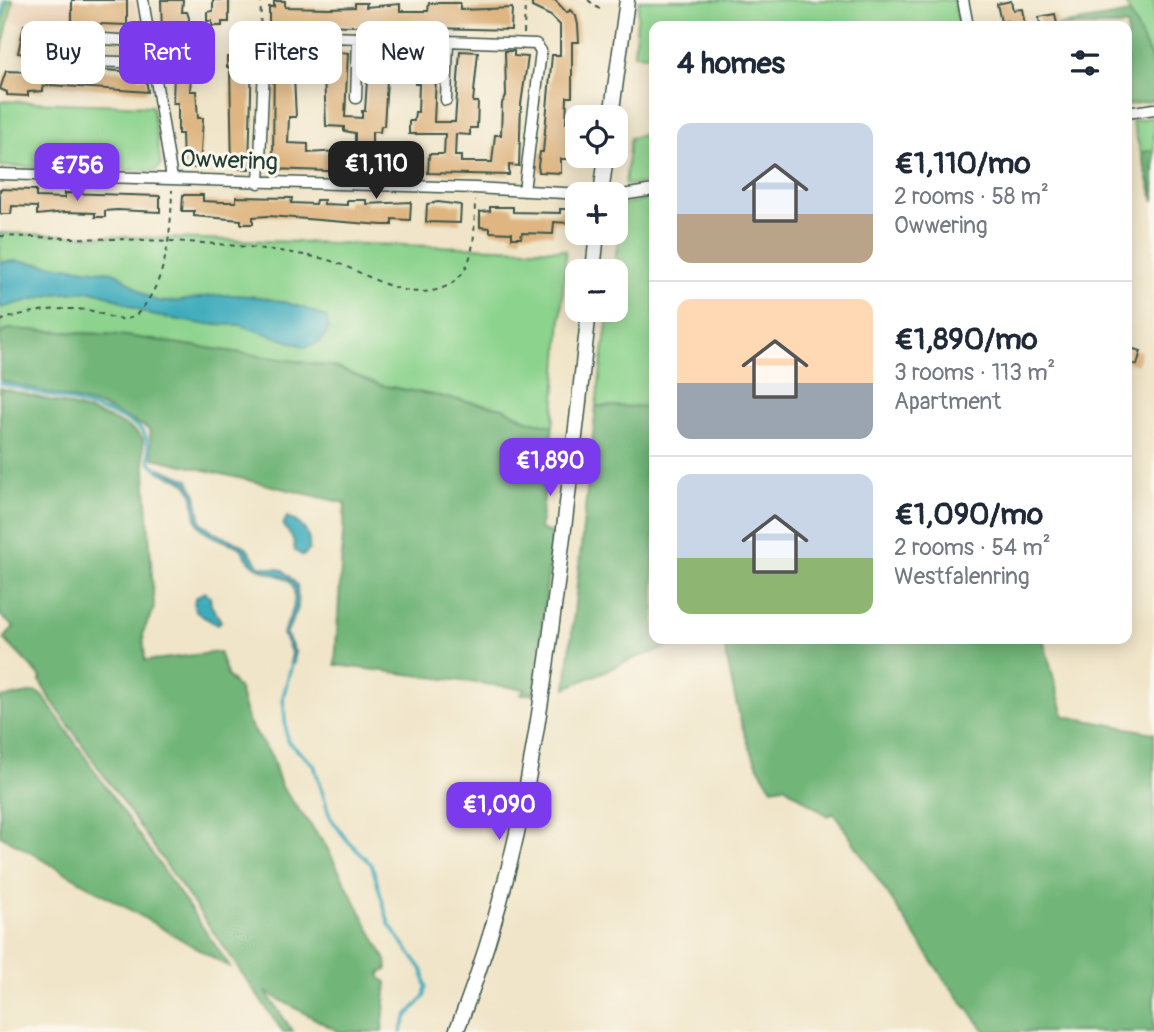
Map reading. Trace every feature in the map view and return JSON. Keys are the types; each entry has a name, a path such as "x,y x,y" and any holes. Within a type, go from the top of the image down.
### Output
{"street":[{"path":"143,0 146,21"},
{"path":"613,105 627,0"},
{"path":"963,0 967,21"},
{"path":"119,41 57,36 51,60 119,62"},
{"path":"449,41 536,44 541,51 524,191"},
{"path":"157,84 172,179"},
{"path":"259,183 263,84"},
{"path":"356,84 356,98"},
{"path":"446,100 447,84"},
{"path":"1132,112 1154,109"},
{"name":"Owwering","path":"0,174 565,193"},
{"path":"628,194 649,191"},
{"path":"456,1032 494,925 520,829 549,654 588,322"}],"path":[{"path":"260,21 261,0"},
{"path":"523,44 525,0"},
{"path":"588,0 602,11"},
{"path":"0,321 48,311 80,310 91,310 111,319 130,319 142,307 170,242 172,179"},
{"path":"0,236 170,242 292,253 324,259 398,288 437,290 450,285 460,275 474,247 475,188"}],"shaded area":[{"path":"13,0 135,0 138,21 119,21 119,36 105,35 105,21 21,21 21,24 8,21"}],"green space":[{"path":"8,0 13,0 0,58 0,36"},
{"path":"639,0 954,0 958,21 649,21 649,55 634,54"},
{"path":"1124,0 1154,0 1154,65"},
{"path":"1130,13 1154,65 1154,101 1132,104 1132,21 1084,21"},
{"path":"0,101 152,106 161,165 156,171 0,166"},
{"path":"1154,117 1154,150 1141,153 1132,121"},
{"path":"649,133 649,183 628,185 625,182 630,138"},
{"path":"1154,150 1154,201 1141,153"},
{"path":"649,200 649,407 596,406 607,322 628,322 628,259 615,259 617,245 628,245 628,203"},
{"path":"0,233 566,250 553,426 529,421 503,408 380,385 335,367 119,335 8,329 0,334"},
{"path":"8,329 119,335 335,367 380,385 503,408 529,421 553,426 540,529 553,534 534,694 521,694 525,689 335,665 345,503 153,458 149,429 103,407 0,380 0,335"},
{"path":"0,388 98,414 133,430 143,439 154,608 143,632 145,661 219,652 228,677 239,689 248,721 272,757 281,786 326,846 386,960 387,970 380,973 380,978 387,982 382,1032 339,1032 266,992 293,1032 283,1032 47,694 40,681 41,677 4,639 14,627 0,615"},
{"path":"596,406 649,407 645,477 649,477 649,644 677,644 630,660 566,688"},
{"path":"724,644 1044,644 1064,716 1154,733 1154,1032 986,1032 944,979 834,813 828,816 784,786 772,788 752,754 740,716"},
{"path":"36,692 43,696 231,968 0,835 0,698"}],"water":[{"path":"17,261 113,272 152,299 164,302 225,295 270,299 327,318 328,329 321,341 306,347 240,325 203,324 150,315 110,296 92,291 55,294 0,308 0,262"},
{"path":"160,468 189,480 196,495 201,522 215,533 245,546 260,566 283,570 297,585 298,608 286,634 295,652 294,664 290,663 292,654 283,634 294,603 294,590 290,582 284,577 258,568 249,561 242,549 203,530 196,519 191,490 180,480 158,471"},
{"path":"287,517 297,522 307,534 309,550 303,556 295,551 293,539 283,525"},
{"path":"204,592 210,596 211,605 221,621 217,625 195,609 195,598"}],"building":[{"path":"72,0 127,0 127,21 119,21 119,25 105,24 105,21 72,21"},
{"path":"161,0 183,0 182,12 187,12 189,21 162,21"},
{"path":"213,0 229,0 229,22 215,26 215,21 207,21 207,12 213,11"},
{"path":"532,0 555,0 567,13 570,10 576,16 578,25 579,42 572,42 572,97 567,97 565,105 565,159 561,159 561,173 539,172 538,166 540,152 543,152 552,55 560,55 560,25 551,16 532,7"},
{"path":"274,1 285,1 285,7 355,7 355,3 367,3 366,7 400,4 400,11 428,11 429,3 460,3 460,10 512,8 511,30 449,28 449,21 356,21 356,26 342,26 342,21 269,21 269,7 274,7"},
{"path":"1011,1 1013,10 1022,9 1024,21 1001,21 997,4"},
{"path":"1055,14 1056,21 1039,21 1039,17"},
{"path":"460,51 478,52 473,102 478,102 477,128 470,128 470,135 456,134 455,156 461,156 461,162 492,162 495,135 501,135 502,103 506,96 505,51 514,51 514,56 528,57 521,104 519,166 509,165 509,175 428,173 429,154 444,154 445,134 409,134 409,121 414,121 415,112 418,112 419,84 436,84 434,122 455,122"},
{"path":"342,52 348,53 345,117 362,118 367,84 387,84 384,126 381,126 380,132 372,132 372,148 412,155 412,174 372,173 372,163 353,162 353,172 273,169 274,84 294,84 296,117 289,117 288,143 308,144 308,153 355,150 355,133 344,131 344,127 326,126 324,84 342,84"},
{"path":"105,70 119,71 119,84 147,84 148,92 50,85 43,87 43,91 28,92 28,96 7,95 7,92 0,89 6,71 21,72 21,84 105,84"},
{"path":"174,84 190,84 190,91 196,91 198,118 203,118 200,168 183,167 182,134 178,134 178,103 173,103"},
{"path":"230,84 251,84 249,169 232,168"},
{"path":"0,189 36,190 36,197 65,198 65,193 160,196 160,212 105,211 105,217 95,217 95,213 65,212 37,215 37,207 12,206 11,214 0,214"},
{"path":"183,195 203,195 203,201 222,202 236,202 236,197 292,198 291,203 315,204 316,200 324,200 324,204 347,205 347,200 366,200 366,204 411,202 410,220 392,219 392,225 382,225 269,216 253,217 253,224 241,224 241,220 194,216 194,211 182,211"},
{"path":"438,202 461,205 460,223 426,222 427,204"},
{"path":"490,207 513,207 513,212 560,213 560,209 565,209 565,223 554,222 553,234 522,233 521,238 512,238 512,233 490,232 490,228 480,227 480,212 490,211"},
{"path":"1132,349 1141,351 1137,365 1132,364"}],"waterway":[{"path":"0,22 5,0"},
{"path":"0,383 96,409 131,423 144,434 150,462 160,471"},
{"path":"293,660 283,697 287,741 314,765 330,817 346,839 372,865 389,924 423,971 426,987 424,997 407,1016 401,1032"}]}
